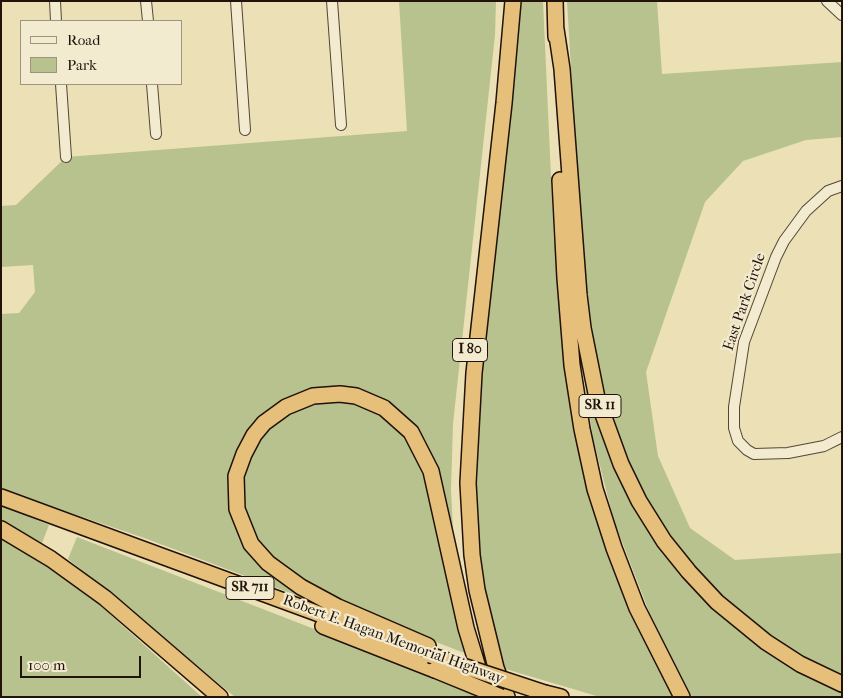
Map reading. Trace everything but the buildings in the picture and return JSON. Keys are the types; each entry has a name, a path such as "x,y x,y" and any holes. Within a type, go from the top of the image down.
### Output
{"highway":[{"name":"I 80","path":"495,697 477,626 466,556 462,508 461,452 465,393 499,92 506,1"},
{"path":"507,697 496,668 477,590 471,536 468,474 474,374 504,104 513,1"},
{"path":"555,1 555,69 565,278 572,365 582,429 602,512 622,570 650,638 682,697"},
{"name":"SR 11","path":"556,28 562,69 583,328 597,398 621,464 639,501 664,541 717,602 766,642 800,664 842,684"},
{"path":"429,651 301,587 268,564 251,544 237,509 236,476 244,454 254,436 264,423 286,407 312,396 340,394 356,396 384,408 411,432 431,471 466,628 487,697"},
{"name":"Robert E. Hagan Memorial Highway","path":"1,496 429,651 483,674 561,697"},
{"path":"1,529 51,559 105,598 210,691 220,697"},
{"path":"168,557 210,580 501,697"}],"street":[{"path":"55,1 56,20"},
{"path":"146,1 148,20"},
{"path":"236,1 245,130"},
{"path":"332,1 341,125"},
{"path":"827,1 842,15"},
{"path":"60,85 66,157"},
{"path":"152,85 156,134"},
{"name":"East Park Circle","path":"842,186 834,188 823,195 795,224 784,241 772,267 744,342 735,391 736,436 746,450 761,455 806,449 824,446 842,437"}],"green space":[{"path":"399,1 496,1 495,35 453,424 451,490 454,550 411,424 323,390 245,440 238,527 314,602 147,539 1,489 1,314 19,313 35,292 33,265 1,267 1,206 16,205 66,157 407,131"},
{"path":"519,1 543,1 554,243 558,252 577,440 674,697 600,697 502,668 492,631 477,533 475,434"},
{"path":"567,1 657,1 662,74 842,62 842,137 806,140 743,161 705,202 646,372 658,456 690,528 735,560 842,553 842,677 783,645 727,603 679,551 640,492 617,438 598,379 585,304"},
{"path":"579,346 582,346 612,452 702,593 842,688 842,697 692,697 650,614 614,521 593,438"},
{"path":"354,401 380,411 400,428 425,471 467,654 392,625 320,591 276,564 255,540 242,505 243,476 248,455 273,422 311,402"},
{"path":"1,505 49,525 42,543 1,520"},
{"path":"77,537 469,689 480,697 235,697 68,559"},
{"path":"1,539 37,560 94,600 202,697 1,697"}]}
